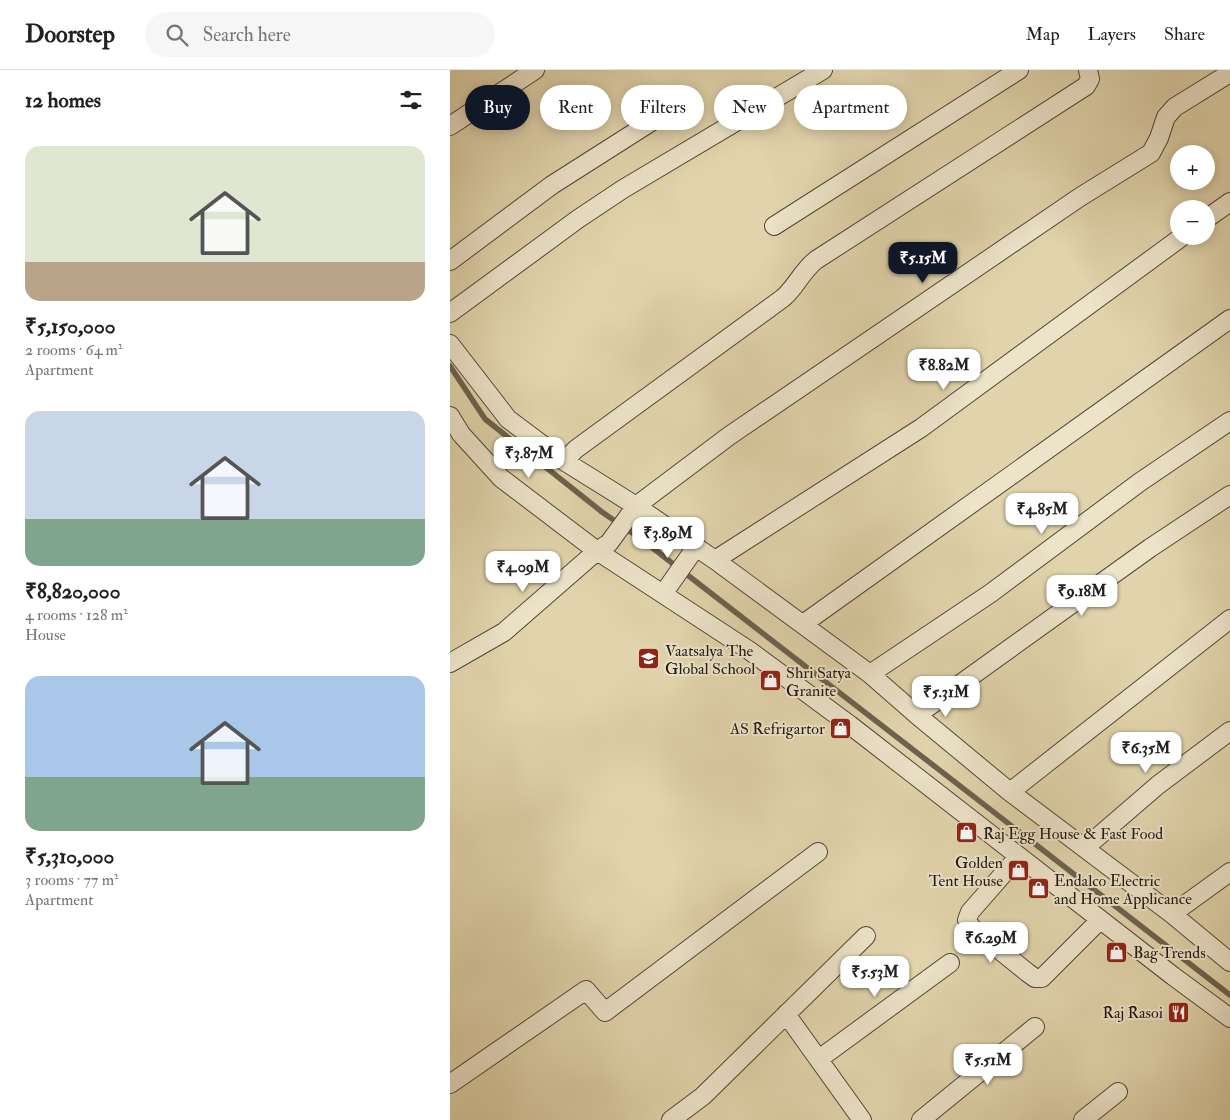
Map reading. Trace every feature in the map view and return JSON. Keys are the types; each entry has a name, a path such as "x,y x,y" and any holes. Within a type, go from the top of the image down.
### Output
{"street":[{"path":"450,126 536,70"},
{"path":"450,313 530,252 600,204 822,70"},
{"path":"774,226 1019,70"},
{"path":"564,461 576,449 783,298 804,271 816,260 1086,86 1090,79 1088,70"},
{"path":"450,663 504,632 603,547 632,512 737,430 1080,197 1151,153 1159,138 1166,117 1170,112 1230,73"},
{"path":"450,261 552,185 638,130"},
{"path":"1215,213 1230,202"},
{"path":"715,560 921,428 1171,245"},
{"path":"803,624 1230,319"},
{"path":"450,344 508,419 632,512 694,551 715,560 870,674 1010,792 1086,847 1230,962"},
{"path":"450,416 461,434 501,478 667,588 850,725 1100,920 1230,1018"},
{"path":"870,674 991,593 1140,482 1230,421"},
{"path":"917,715 1150,548 1230,495"},
{"path":"667,588 694,551"},
{"path":"1010,792 1230,619"},
{"path":"1086,847 1158,785 1230,731"},
{"path":"450,1084 586,990 605,1012 818,852"},
{"path":"1019,856 970,912 967,920 971,927 1028,973 1042,978 1100,920"},
{"path":"1172,914 1230,872"},
{"path":"671,1120 703,1096 866,936"},
{"path":"819,1059 950,962"},
{"path":"786,1014 862,1120"},
{"path":"921,1120 1035,1027"},
{"path":"1083,1120 1118,1092"}],"waterway":[{"path":"450,366 485,419 602,512 641,539 1230,995"}],"place":[{"name":"Vaatsalya The Global School","path":"649,659"},
{"name":"Shri Satya Granite","path":"770,681"},
{"name":"AS Refrigartor","path":"841,728"},
{"name":"Raj Egg House & Fast Food","path":"967,833"},
{"name":"Golden Tent House","path":"1019,871"},
{"name":"Endalco Electric and Home Applicance","path":"1038,889"},
{"name":"Bag Trends","path":"1117,952"},
{"name":"Raj Rasoi","path":"1179,1012"}]}
